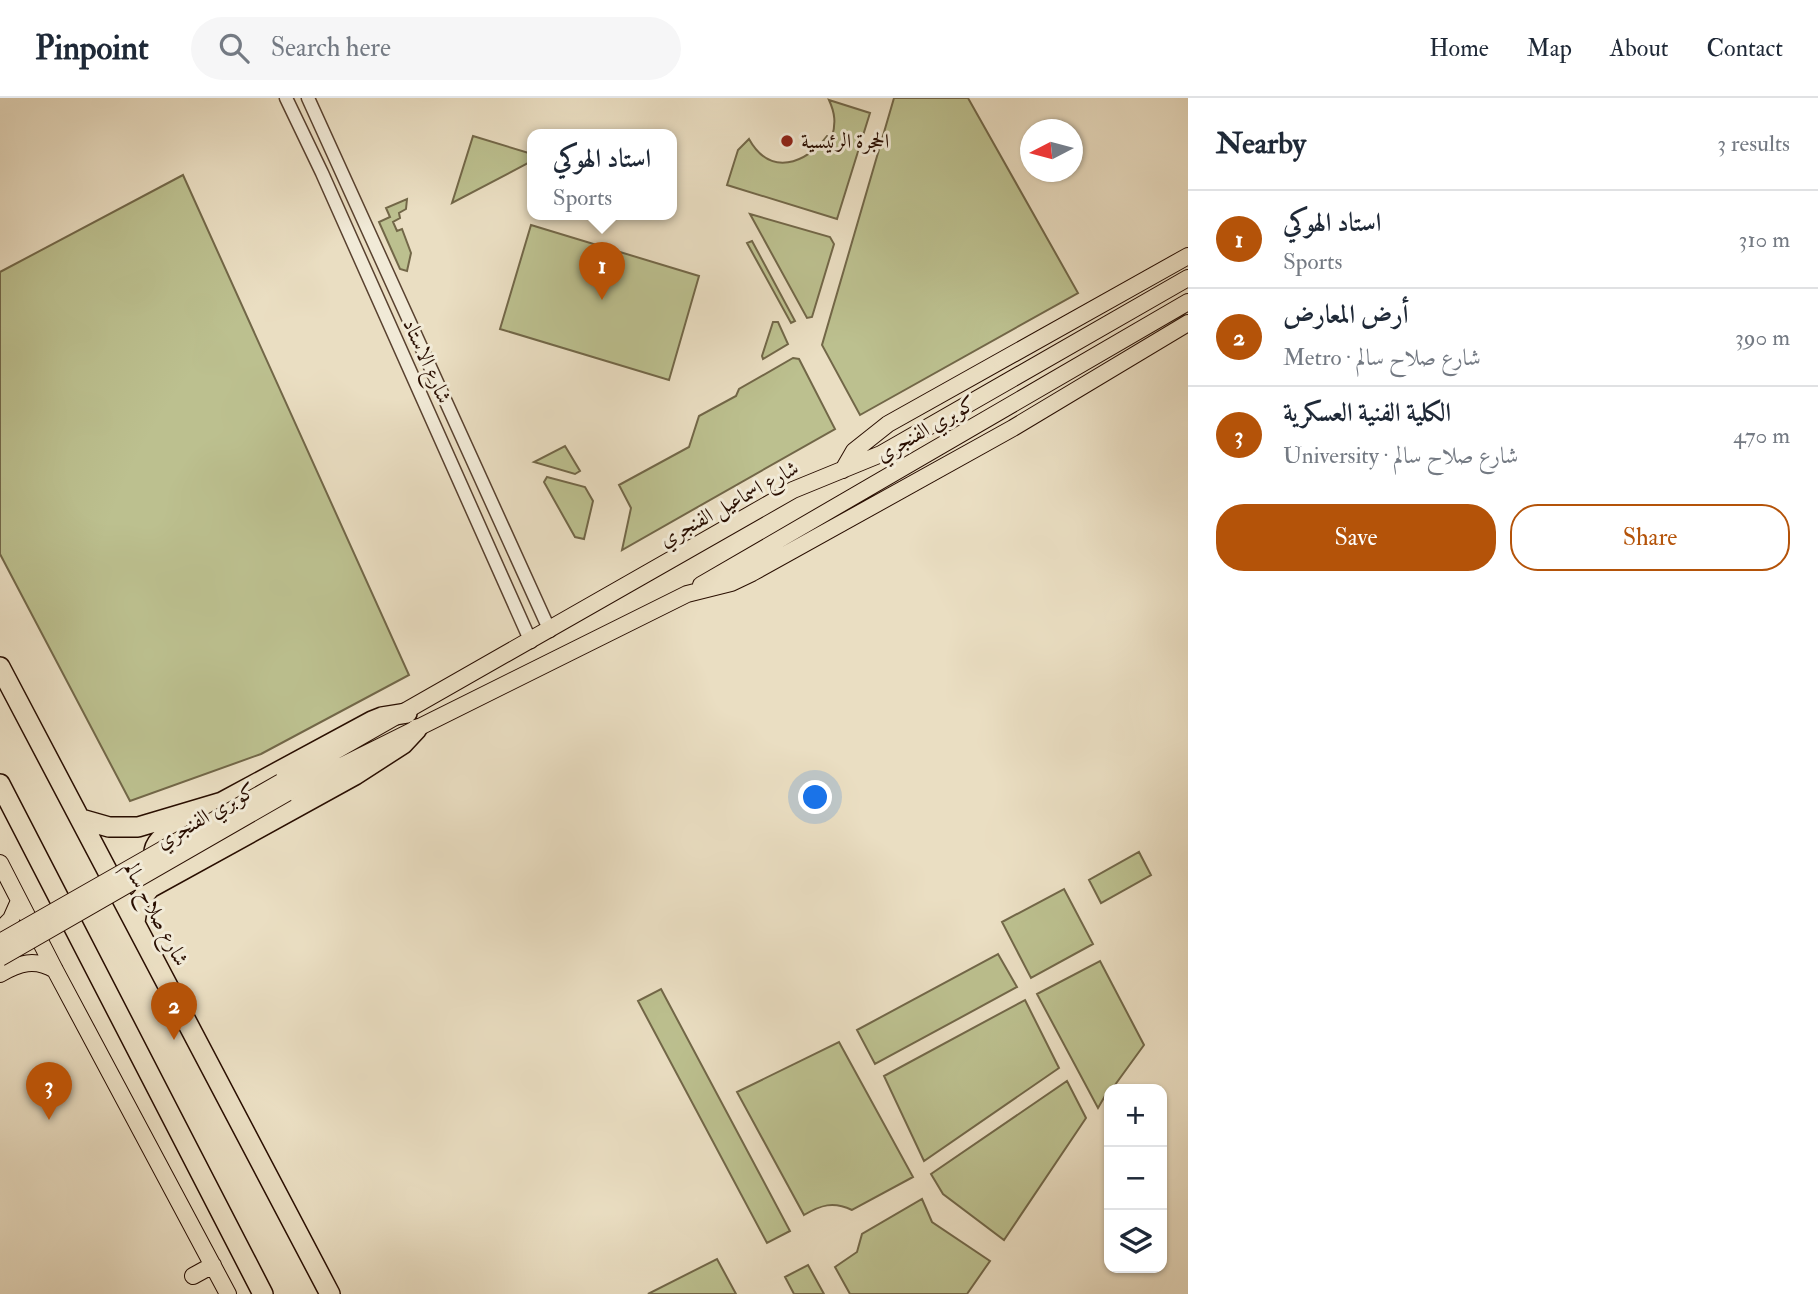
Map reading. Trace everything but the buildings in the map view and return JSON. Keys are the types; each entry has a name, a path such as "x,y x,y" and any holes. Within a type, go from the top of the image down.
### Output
{"highway":[{"name":"شارع صلاح سالم","path":"0,667 330,1294"},
{"path":"135,922 138,903 150,888 174,875 355,775 403,744 412,721 382,717 372,721 169,833 155,844 153,851 155,863 161,872 174,875"},
{"path":"0,784 263,1294"},
{"path":"81,819 109,827 138,827 222,802"}],"main road":[{"name":"شارع اسماعيل الفنجري","path":"412,721 531,642 793,490 843,470 854,452 888,424 1188,256"},
{"name":"كوبري الفنجري","path":"843,470 881,454 1188,278"},
{"name":"كوبري الفنجري","path":"687,594 1188,302"},
{"name":"شارع اسماعيل الفنجري","path":"284,788 412,721 687,594 731,583 752,573 1013,428 1188,323"},
{"name":"كوبري الفنجري","path":"0,931 284,788"},
{"name":"كوبري الفنجري","path":"0,958 284,788"},
{"path":"0,863 228,1294"},
{"path":"0,931 11,919 19,901"},
{"path":"0,974 30,962 55,970"},
{"path":"193,1276 213,1265"}],"street":[{"name":"شارع الاستاد","path":"286,98 531,642"},
{"name":"شارع الاستاد","path":"308,98 550,631"}],"green space":[{"path":"894,98 968,98 1078,293 860,415 822,345"},
{"path":"829,100 870,113 837,219 727,185 738,150 749,139 767,159 788,162 809,154 827,136 832,137 834,118"},
{"path":"473,136 527,152 527,164 452,203"},
{"path":"183,175 409,675 261,754 130,801 0,554 0,272"},
{"path":"407,199 406,209 399,213 400,218 393,222 397,231 402,229 411,253 407,271 400,269 379,222 390,217 386,208"},
{"path":"750,214 830,237 834,244 812,317 807,318"},
{"path":"531,225 699,276 669,380 500,329"},
{"path":"752,241 795,321 791,323 747,243"},
{"path":"773,322 778,322 788,344 763,359 762,356"},
{"path":"793,358 799,359 835,429 622,550 631,508 619,485 689,447 699,416 736,396 739,389"},
{"path":"565,446 580,471 575,474 534,462"},
{"path":"547,477 585,487 593,501 584,539 575,537 544,482"},
{"path":"1139,852 1151,875 1101,903 1089,880"},
{"path":"1064,889 1093,944 1031,978 1002,922"},
{"path":"998,954 1017,987 875,1064 857,1030"},
{"path":"1100,961 1144,1045 1116,1084 1104,1084 1104,1098 1098,1108 1037,994"},
{"path":"661,989 790,1231 767,1243 638,1001"},
{"path":"1025,1000 1059,1068 924,1161 884,1076"},
{"path":"839,1042 913,1177 852,1210 827,1205 804,1215 737,1092"},
{"path":"1067,1081 1086,1118 1004,1240 943,1194 931,1174"},
{"path":"922,1199 932,1222 990,1261 967,1294 850,1294 835,1267 857,1252 862,1234"},
{"path":"717,1259 736,1294 648,1294"},
{"path":"808,1265 824,1294 794,1294 785,1277"}],"place":[{"name":"الحجرة الرئيسية","path":"787,141"},
{"name":"استاد الهوكي","path":"602,300"},
{"name":"أرض المعارض","path":"174,1040"},
{"name":"الكلية الفنية العسكرية","path":"49,1120"}]}
